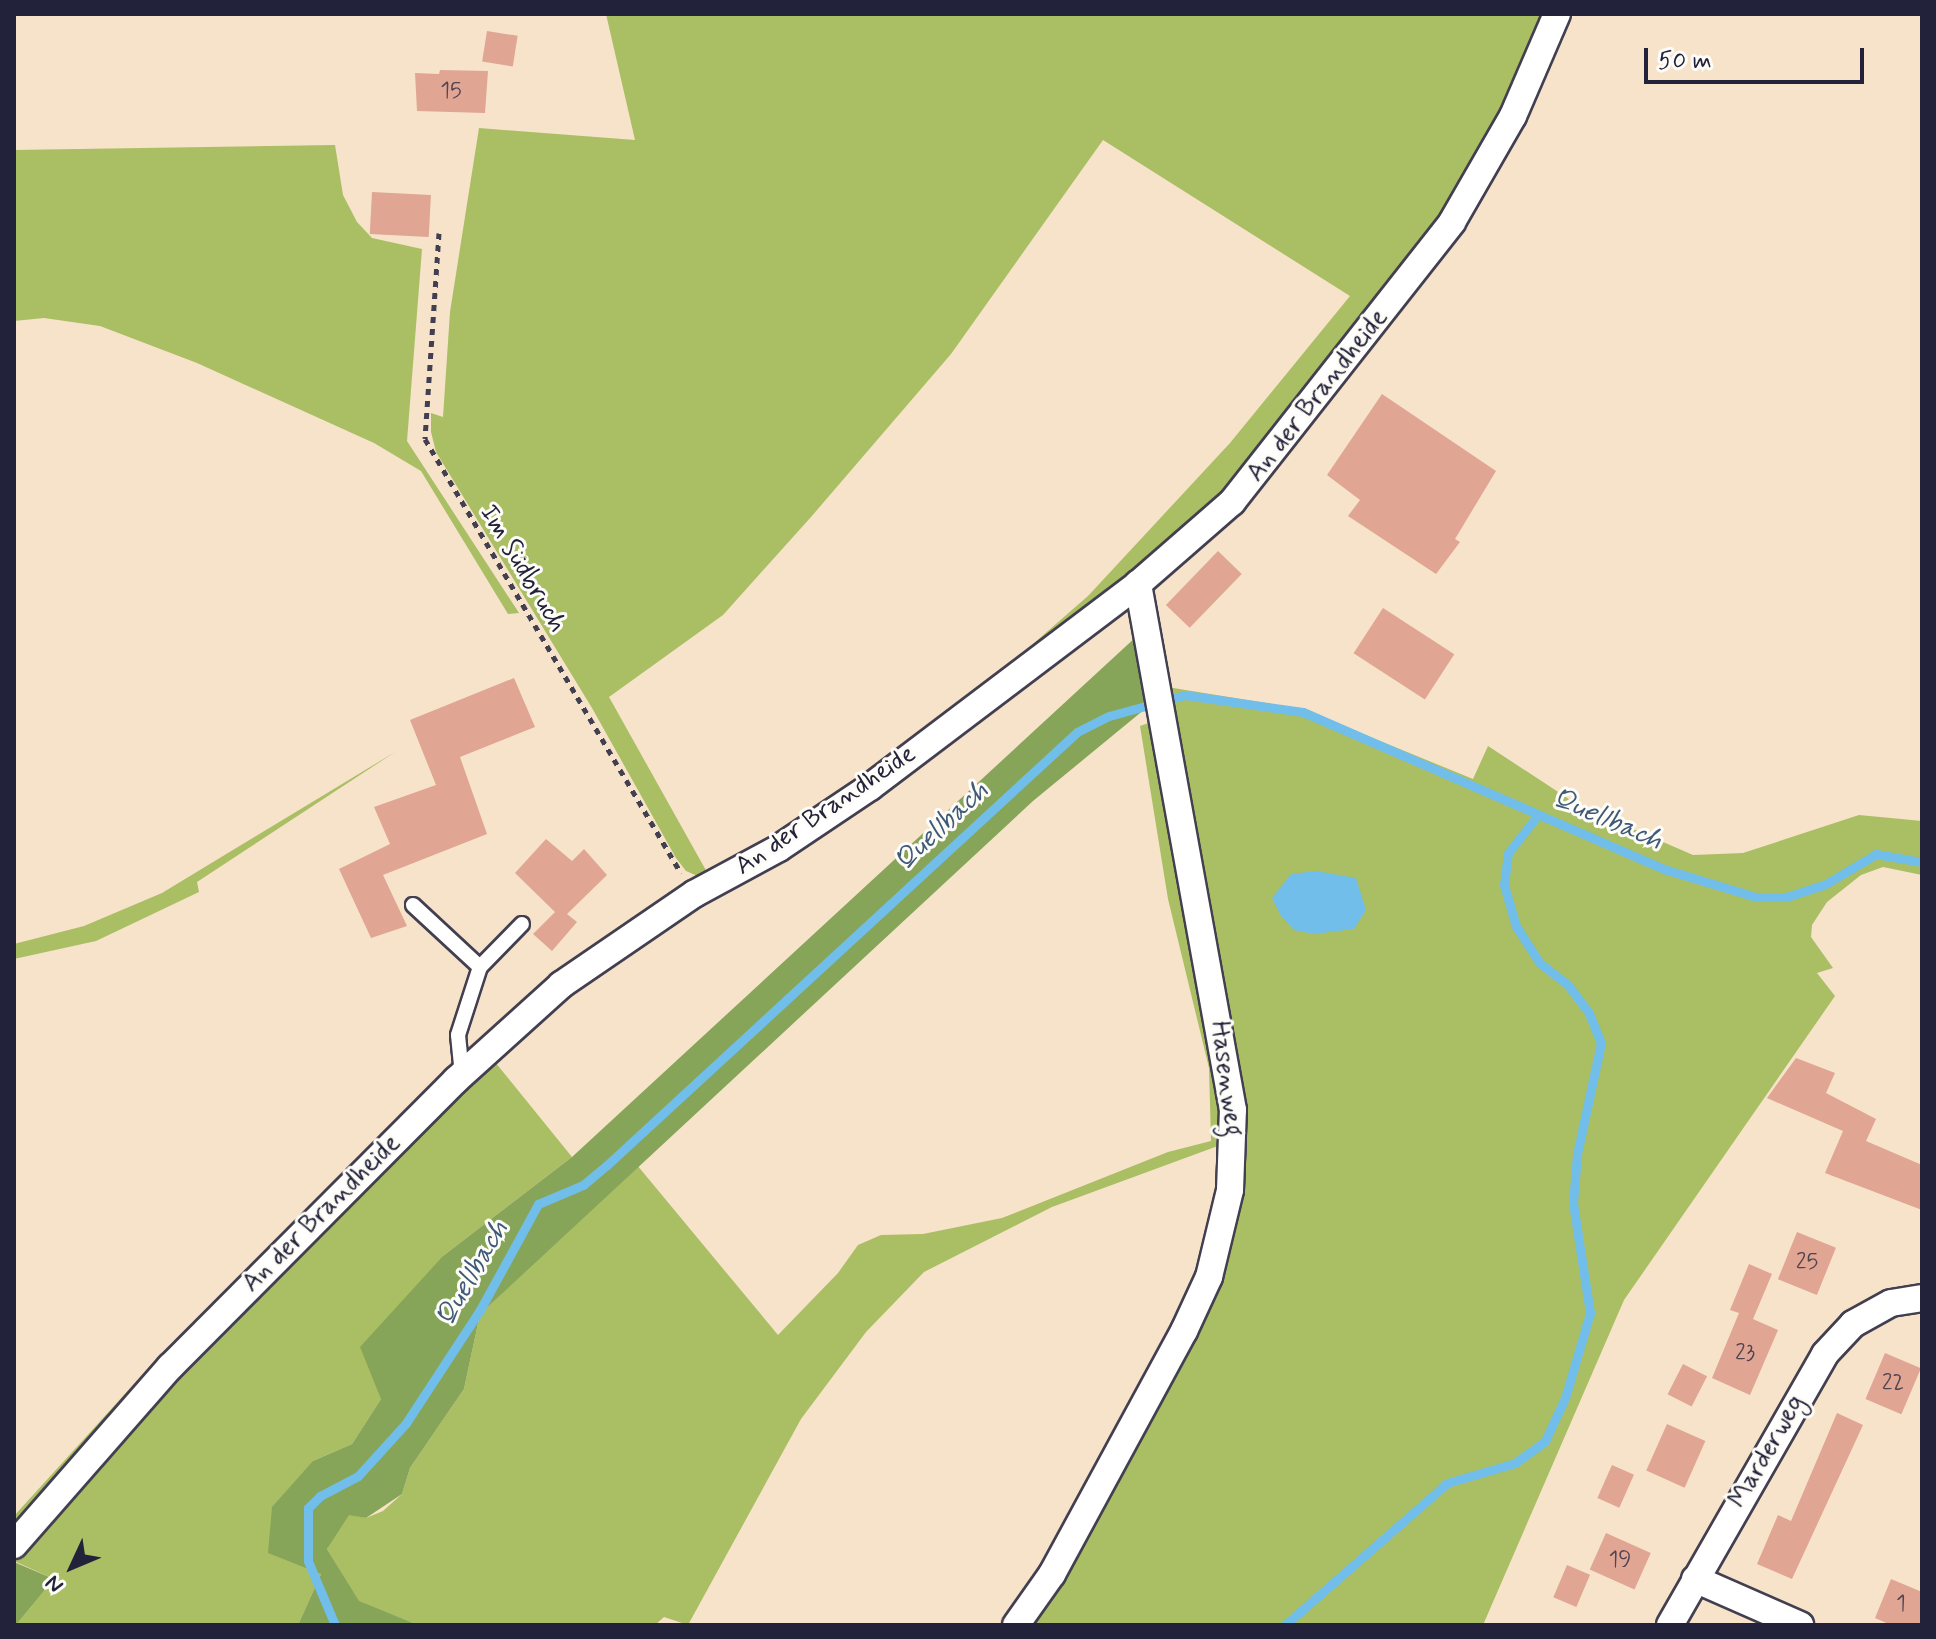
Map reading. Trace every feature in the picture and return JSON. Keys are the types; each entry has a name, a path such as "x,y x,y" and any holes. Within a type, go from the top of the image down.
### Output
{"street":[{"name":"An der Brandheide","path":"14,1545 170,1367 462,1075 561,985 694,894 779,848 870,787 1190,543 1257,475 1452,222 1513,116 1557,14"},
{"name":"Hasenweg","path":"1016,1625 1052,1574 1157,1386 1209,1277 1230,1190 1233,1110 1146,644 1138,584"},
{"name":"Marderweg","path":"1670,1625 1825,1354 1853,1324 1891,1303 1922,1298"},
{"path":"1695,1579 1800,1625"}],"lane":[{"path":"413,905 480,967"},
{"path":"462,1075 458,1035 480,967 522,924"}],"path":[{"name":"Im Südbruch","path":"439,233 425,439 694,894"}],"green space":[{"path":"606,14 1548,14 1518,89 1454,204 1229,493 1166,551 859,786 707,880 686,871 676,858 592,708 436,452 431,432 431,413 443,417 450,312 479,128 635,140","holes":["1103,140 1350,296 1230,443 1088,596 1003,670 820,808 708,874 609,697 723,615 811,517 951,354"]},
{"path":"335,145 343,195 357,222 372,238 422,249 407,441 519,613 508,614 421,471 374,443 197,363 100,326 44,318 14,321 14,150"},
{"path":"1137,636 1162,695 1033,801 480,1314 464,1389 410,1468 402,1494 366,1518 349,1515 327,1549 359,1601 418,1625 298,1625 321,1574 268,1553 272,1507 313,1461 352,1444 381,1399 360,1347 443,1256 572,1157"},
{"path":"1167,687 1302,709 1473,779 1488,746 1578,805 1693,855 1743,853 1859,815 1922,821 1922,875 1883,867 1861,875 1827,902 1812,925 1811,937 1833,968 1817,973 1835,996 1624,1300 1483,1625 1029,1625 1142,1434 1233,1214"},
{"path":"1157,720 1226,1143 1052,1207 924,1272 866,1332 801,1419 688,1625 664,1617 655,1625 418,1625 359,1602 327,1549 341,1521 349,1514 366,1518 383,1511 402,1494 410,1468 464,1389 480,1314 637,1165 778,1335 838,1273 858,1245 881,1235 923,1234 1002,1218 1168,1152 1211,1141 1209,1068 1168,899 1140,726"},
{"path":"395,752 197,882 199,892 96,941 14,959 14,944 84,926 162,893"},
{"path":"491,1057 572,1157 443,1256 381,1399 352,1444 313,1461 321,1574 298,1625 16,1625 54,1579 14,1561 94,1462"},
{"path":"370,1148 14,1530 14,1516 153,1363"},
{"path":"14,1562 54,1579 16,1625 14,1625"}],"water":[{"path":"1316,871 1356,878 1366,910 1354,929 1314,934 1294,930 1281,916 1272,898 1291,874"}],"building":[{"path":"487,31 518,36 513,66 482,62"},
{"path":"440,70 488,71 485,113 417,111 415,73 439,74"},
{"path":"372,192 431,195 429,237 370,234"},
{"path":"1382,394 1496,471 1455,539 1460,542 1436,574 1348,516 1360,500 1327,475"},
{"path":"1218,551 1242,574 1190,628 1166,605"},
{"path":"1383,608 1454,654 1425,700 1354,653"},
{"path":"514,678 535,727 460,757 487,834 383,875 407,926 371,938 339,869 390,844 374,807 436,785 410,720"},
{"path":"546,839 572,861 584,849 607,875 567,914 577,922 552,951 533,934 555,912 515,873"},
{"path":"1796,1058 1835,1073 1826,1093 1876,1119 1866,1141 1922,1165 1922,1210 1825,1173 1843,1131 1767,1098"},
{"path":"1797,1232 1836,1248 1817,1295 1778,1279"},
{"path":"1749,1264 1772,1274 1753,1319 1746,1316 1778,1330 1750,1395 1712,1378 1739,1313 1730,1310"},
{"path":"1885,1353 1921,1368 1901,1414 1865,1399"},
{"path":"1683,1364 1707,1376 1692,1407 1668,1394"},
{"path":"1837,1413 1863,1425 1792,1579 1757,1564 1778,1515 1791,1521"},
{"path":"1667,1424 1705,1441 1685,1488 1646,1471"},
{"path":"1612,1465 1634,1475 1619,1508 1597,1498"},
{"path":"1606,1533 1651,1553 1634,1589 1590,1570"},
{"path":"1567,1565 1590,1575 1576,1607 1553,1597"},
{"path":"1891,1579 1922,1592 1922,1625 1891,1625 1875,1618"}],"waterway":[{"name":"Quellbach","path":"335,1625 308,1561 308,1508 320,1496 358,1476 406,1423 480,1310 538,1204 583,1185 607,1165 1077,732 1109,716 1185,695 1303,712 1667,870 1756,897 1786,897 1824,885 1876,854 1922,862"},
{"path":"1285,1625 1447,1483 1515,1463 1545,1441 1565,1398 1590,1313 1573,1203 1577,1154 1601,1043 1589,1013 1568,985 1539,962 1516,926 1504,885 1508,853 1537,816"}]}
